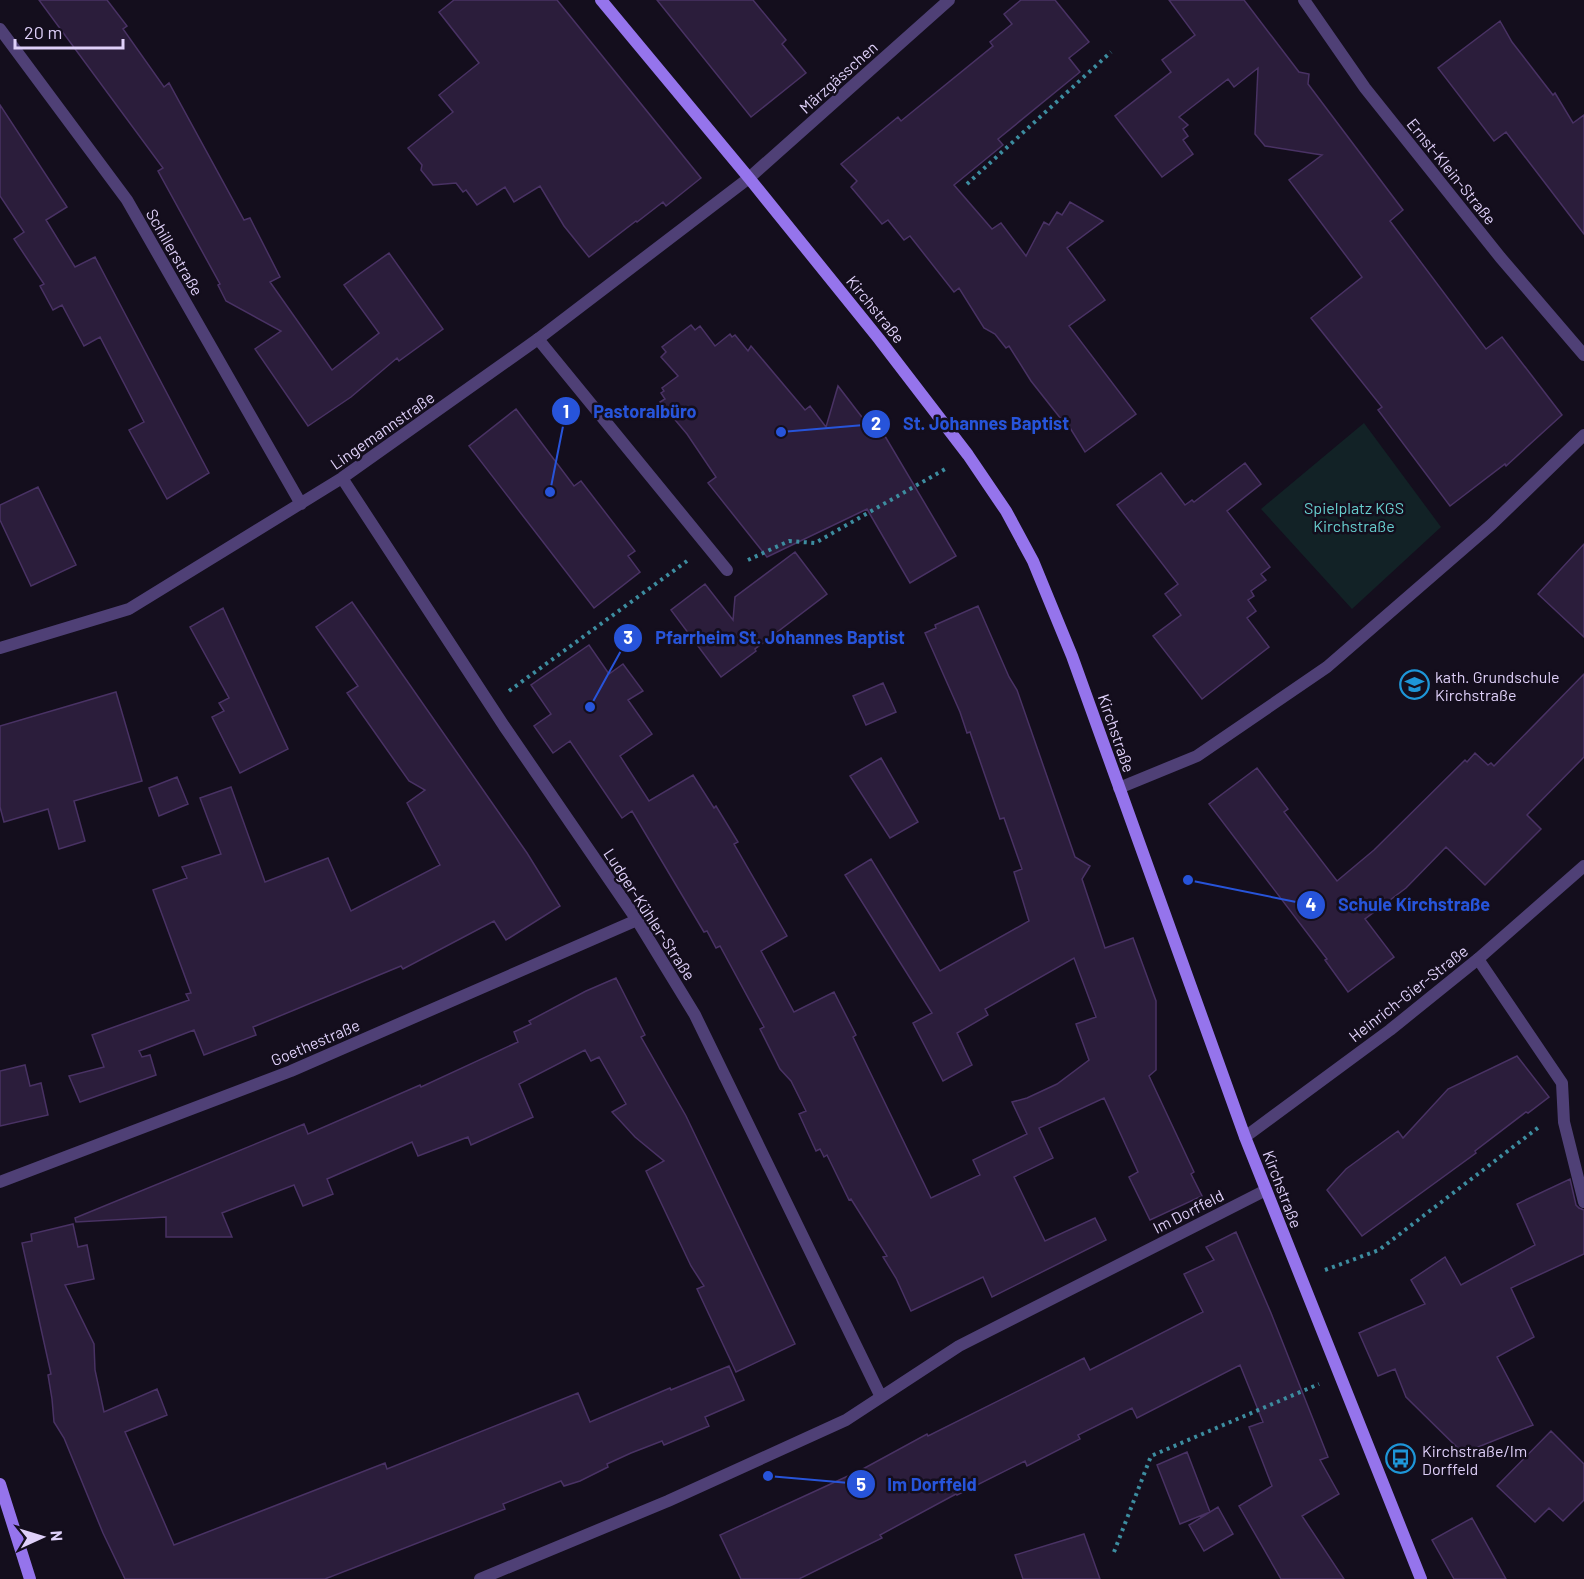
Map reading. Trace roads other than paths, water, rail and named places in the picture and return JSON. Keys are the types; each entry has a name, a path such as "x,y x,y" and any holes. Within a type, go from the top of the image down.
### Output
{"street":[{"name":"Kirchstraße","path":"601,0 879,339 968,455 1006,511 1033,561 1072,656 1245,1137 1421,1579"},
{"name":"Märzgässchen","path":"749,178 949,0"},
{"name":"Ernst-Klein-Straße","path":"1304,0 1372,98 1500,257 1584,355"},
{"name":"Schillerstraße","path":"0,29 127,200 301,504"},
{"name":"Lingemannstraße","path":"0,648 129,609 301,504 342,478 538,339 749,178"},
{"path":"538,339 726,570"},
{"path":"1119,788 1197,756 1327,667 1492,524 1584,435"},
{"name":"Ludger-Kühler-Straße","path":"342,478 491,705 637,920 695,1015 881,1397"},
{"name":"Heinrich-Gier-Straße","path":"1245,1137 1390,1030 1478,959 1584,866"},
{"name":"Goethestraße","path":"0,1182 291,1071 637,920"},
{"path":"1478,959 1562,1083 1563,1113 1584,1202"},
{"name":"Im Dorffeld","path":"480,1579 668,1501 846,1420 959,1346 1266,1190"},
{"path":"0,1484 30,1579"}],"place":[{"name":"St. Johannes Baptist","path":"781,432"},
{"name":"Pastoralbüro","path":"550,492"},
{"name":"kath. Grundschule Kirchstraße","path":"1414,685"},
{"name":"Pfarrheim St. Johannes Baptist","path":"590,707"},
{"name":"Schule Kirchstraße","path":"1188,880"},
{"name":"Kirchstraße/Im Dorffeld","path":"1401,1459"},
{"name":"Im Dorffeld","path":"768,1476"}],"park label":[{"name":"Spielplatz KGS Kirchstraße","path":"1354,516"}]}
